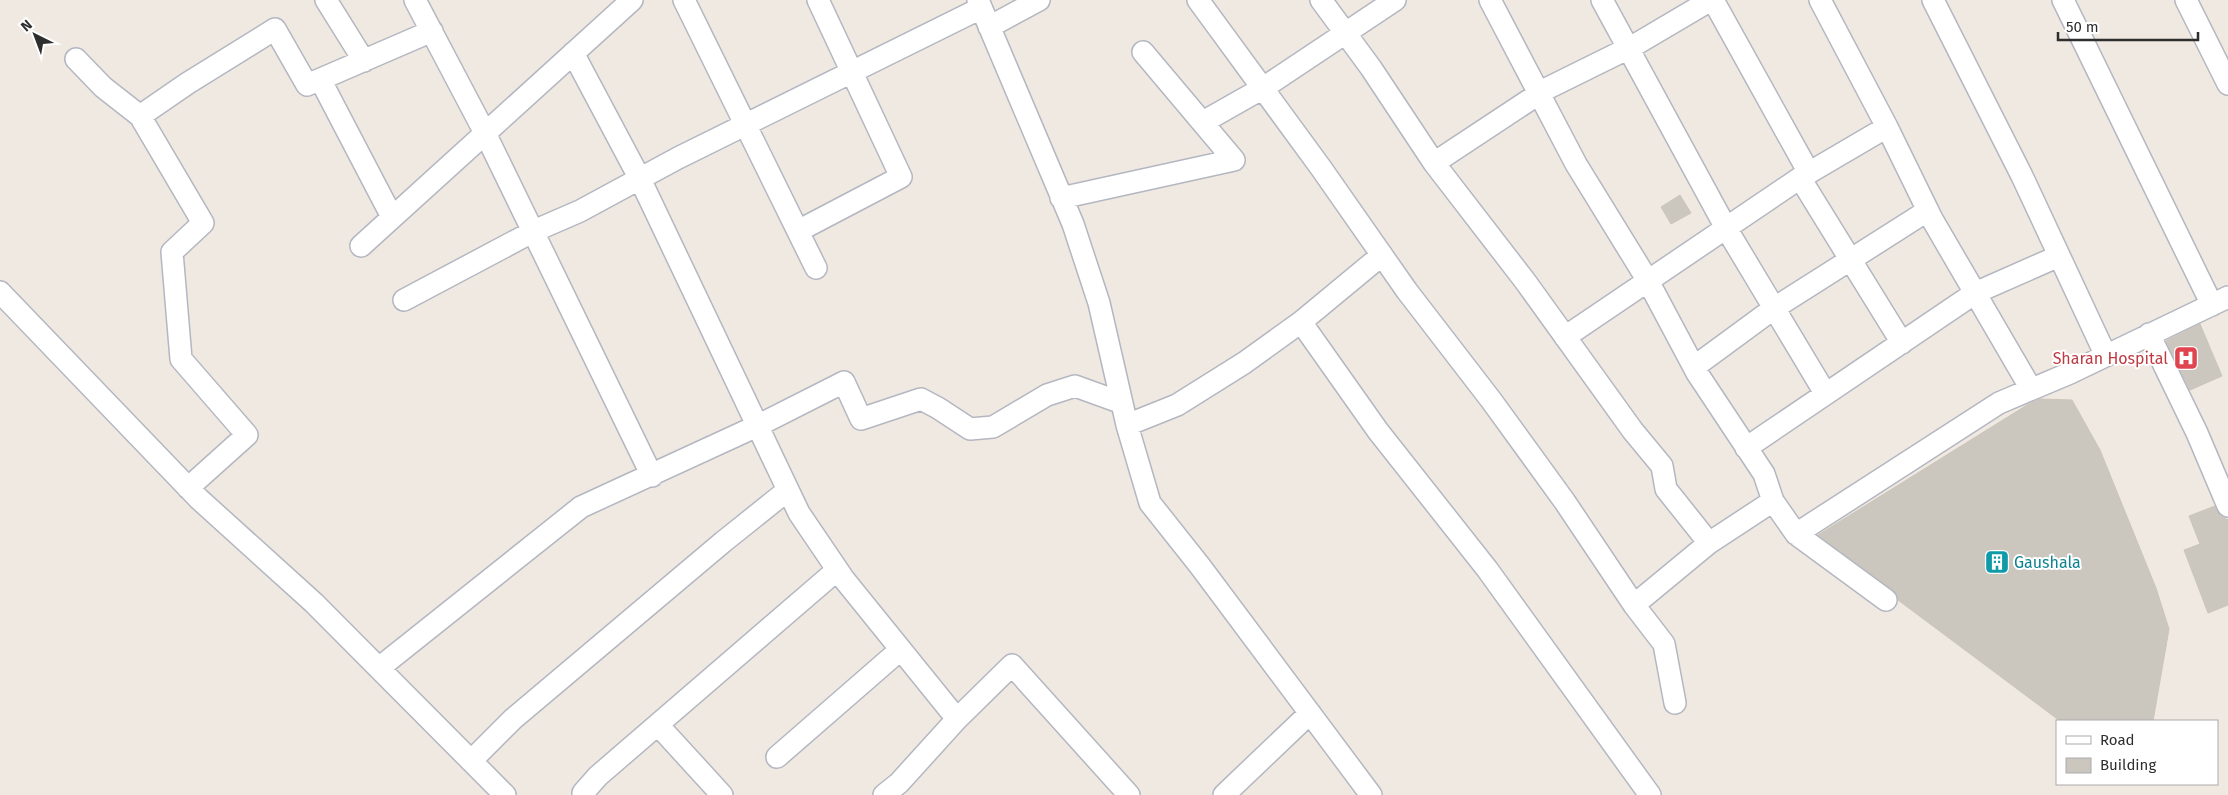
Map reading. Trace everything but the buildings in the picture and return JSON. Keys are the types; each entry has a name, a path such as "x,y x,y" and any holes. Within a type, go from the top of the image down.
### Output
{"street":[{"path":"326,0 364,61"},
{"path":"415,0 534,231 652,476"},
{"path":"361,246 632,0"},
{"path":"684,0 816,268"},
{"path":"798,231 901,177 818,0"},
{"path":"404,300 534,231 580,211 640,178 852,72 982,12 1039,0"},
{"path":"1198,0 1382,255 1514,432 1634,605 1664,644 1675,703"},
{"path":"1321,0 1434,163 1525,281 1633,431 1662,466 1666,489 1708,543"},
{"path":"1203,122 1263,88 1344,32 1395,0"},
{"path":"1490,0 1576,164 1648,281 1694,367 1764,474 1773,501 1796,534 1886,600"},
{"path":"1602,0 1726,228 1825,393"},
{"path":"1434,163 1539,94 1628,49 1712,0 1804,176 1902,343"},
{"path":"1820,0 1928,210 2031,389"},
{"path":"1933,0 2022,176 2106,356"},
{"path":"1796,534 1999,403 2106,356 2220,301 2063,0"},
{"path":"2186,0 2228,84"},
{"path":"982,12 1073,224 1098,303 1127,425 1150,503 1200,566 1371,795"},
{"path":"140,116 188,82 275,29 307,85 321,81 432,31"},
{"path":"1061,198 1234,160 1143,52"},
{"path":"573,53 640,178 800,513 837,570 957,719"},
{"path":"76,59 103,87 140,116 203,223 172,252 181,359 247,436 188,488"},
{"path":"321,81 392,217"},
{"path":"1565,338 1804,176 1886,127"},
{"path":"1694,367 1773,309 1928,210"},
{"path":"1127,425 1177,405 1244,363 1301,322 1382,255"},
{"path":"1746,448 1975,293 2059,256"},
{"path":"0,292 188,488 314,603 505,795"},
{"path":"1301,322 1378,431 1487,569 1650,795"},
{"path":"2150,334 2197,433 2228,506"},
{"path":"379,668 581,507 652,476 844,382 861,419 922,399 970,429 993,427 1047,395 1075,386 1122,402"},
{"path":"471,761 513,718 788,490"},
{"path":"1634,605 1708,543 1773,501"},
{"path":"585,795 583,793 598,776 837,570"},
{"path":"777,757 900,650"},
{"path":"884,795 899,783 957,719 1012,665 1128,795"},
{"path":"1224,795 1310,713"},
{"path":"658,725 722,795"}],"place":[{"name":"Sharan Hospital","path":"2186,358"},
{"name":"Gaushala","path":"1997,562"}]}
